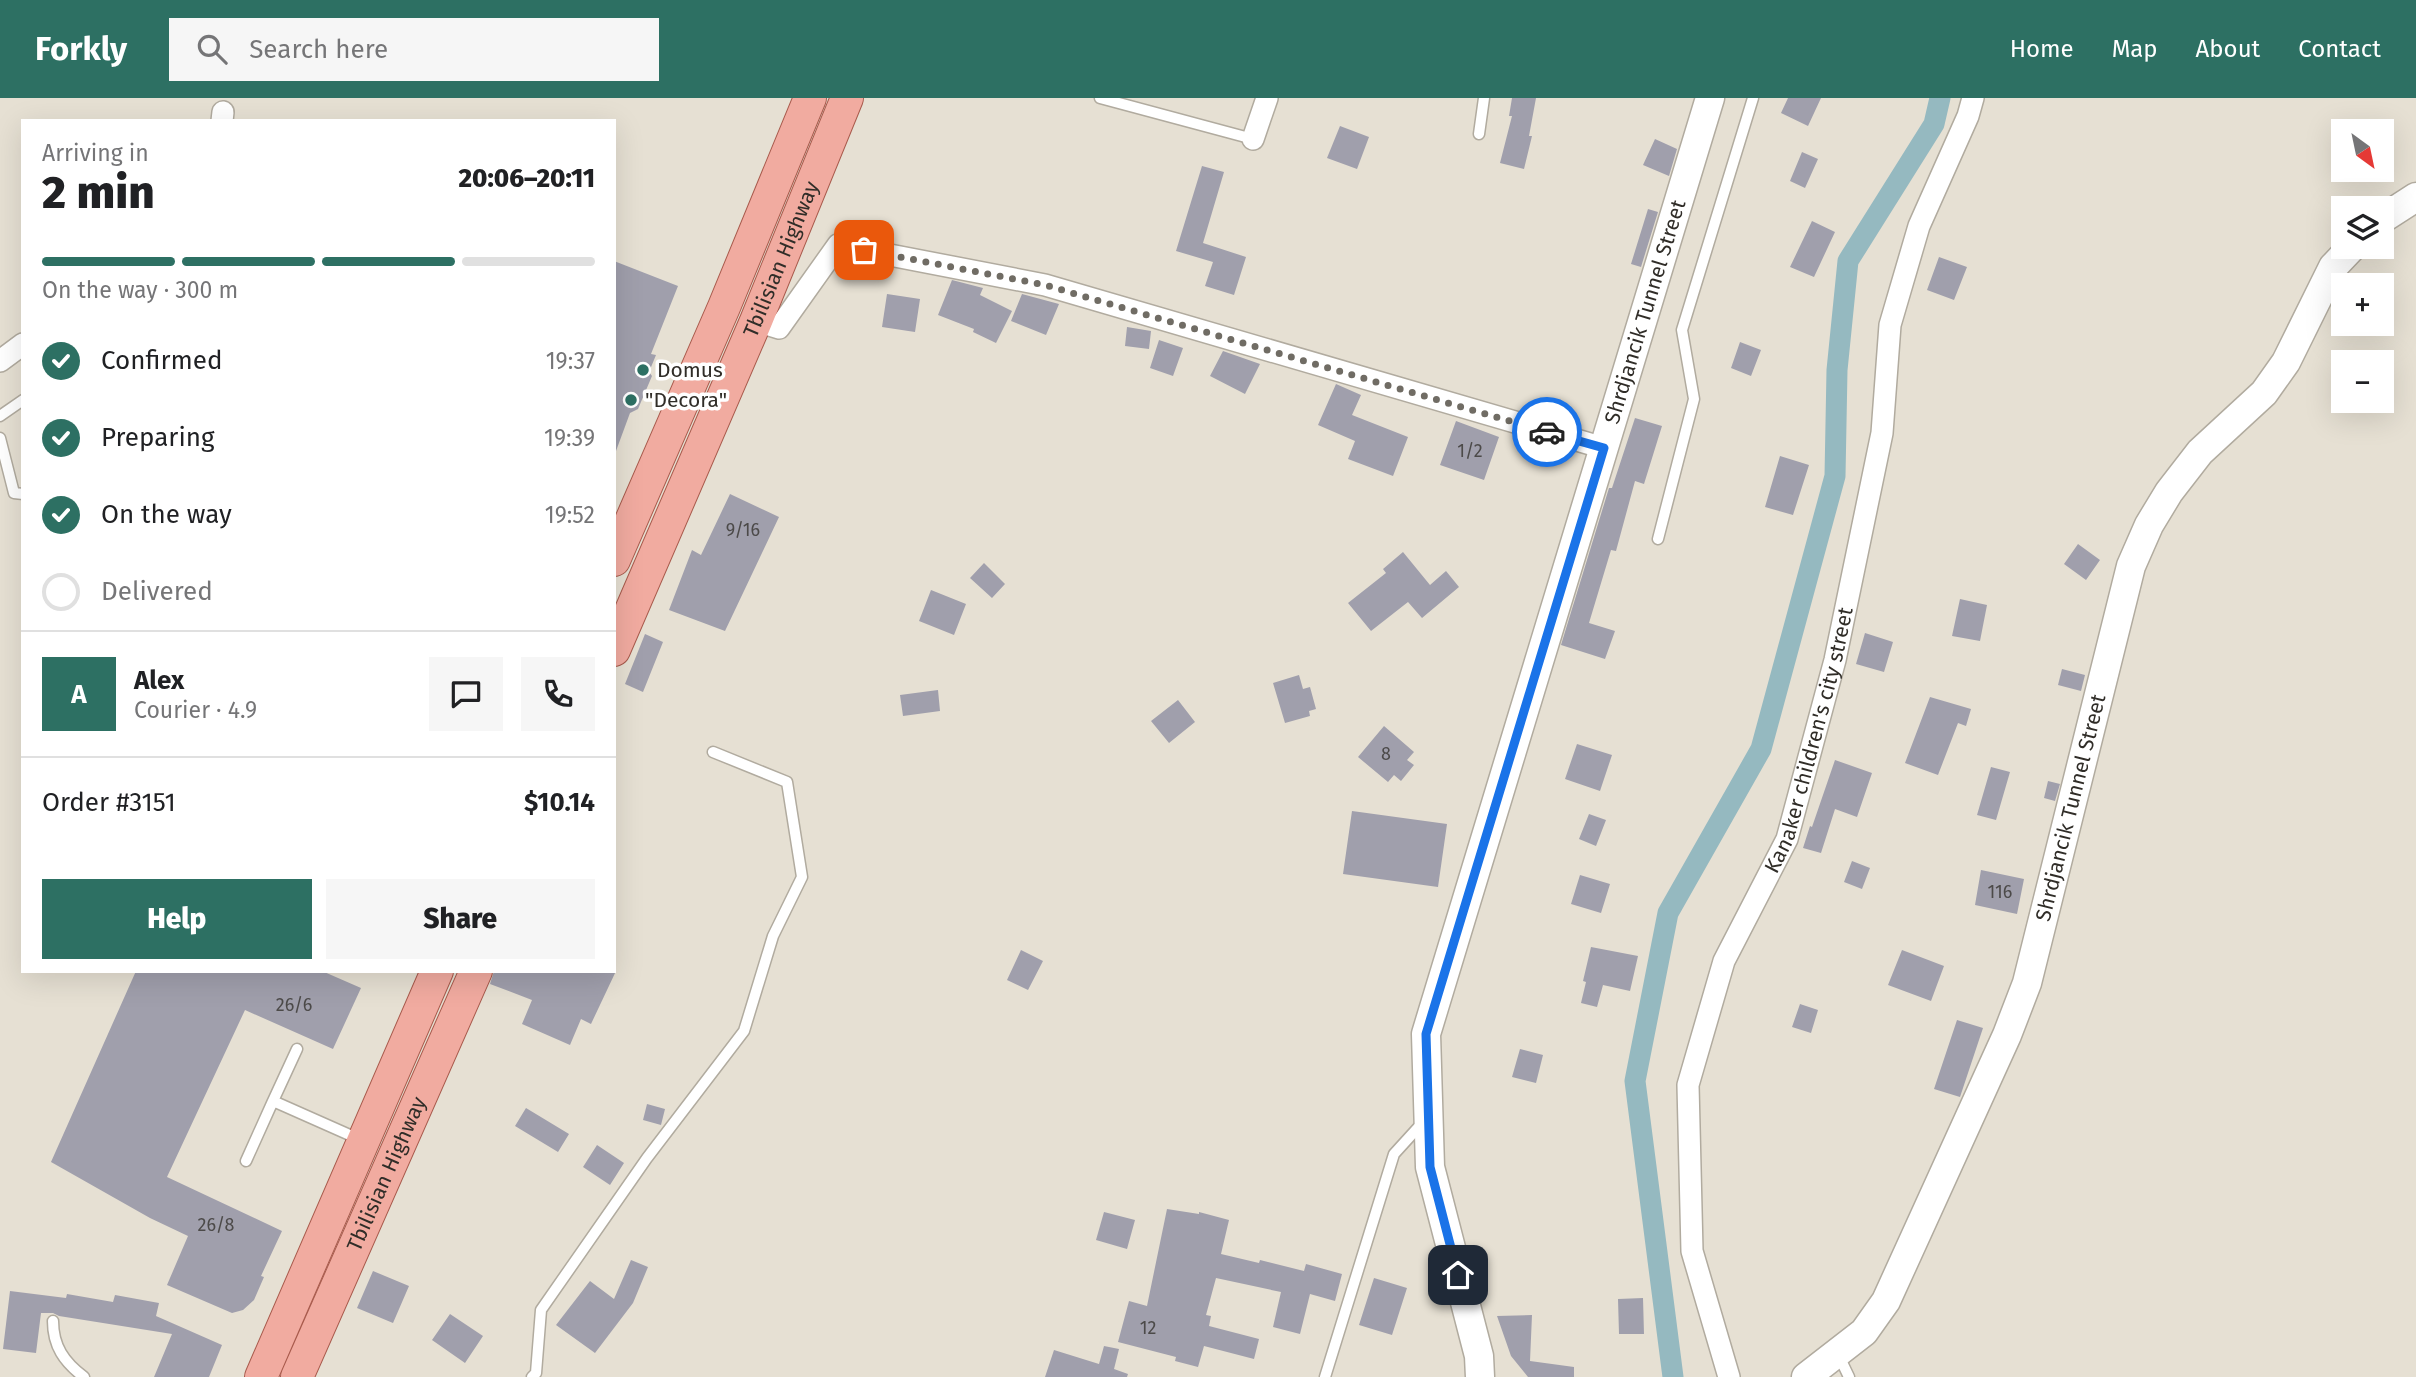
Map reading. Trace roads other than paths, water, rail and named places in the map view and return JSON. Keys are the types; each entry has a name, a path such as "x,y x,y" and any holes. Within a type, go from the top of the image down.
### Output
{"main road":[{"name":"Tbilisian Highway","path":"616,555 724,307 810,98"},
{"name":"Tbilisian Highway","path":"616,644 756,321 847,98"},
{"name":"Tbilisian Highway","path":"261,1377 436,973"},
{"name":"Tbilisian Highway","path":"297,1377 475,973"}],"street":[{"path":"1253,139 1267,98"},
{"name":"Shrdjancik Tunnel Street","path":"1480,1377 1479,1356 1430,1167 1426,1034 1710,98"},
{"name":"Kanaker children's city street","path":"1730,1377 1692,1251 1688,1085 1724,961 1787,839 1835,660 1882,433 1890,325 1919,226 1968,116 1973,98"},
{"path":"2394,211 2416,197"},
{"path":"756,321 779,328 838,245 1045,285 1604,448"},
{"name":"Shrdjancik Tunnel Street","path":"1806,1377 1843,1366 1886,1301 2015,1014 2027,983 2130,566 2149,526 2169,492 2200,452 2264,393 2286,362 2333,267 2341,259"},
{"path":"0,361 21,345"}],"lane":[{"path":"1100,98 1253,139"},
{"path":"1479,134 1484,98"},
{"path":"1658,539 1694,399 1682,330 1753,98"},
{"path":"0,416 21,401"},
{"path":"0,439 14,493 21,494"},
{"path":"532,1377 536,1373 541,1310 647,1158 744,1031 773,936 802,877 787,782 713,752"},
{"path":"246,1161 297,1049"},
{"path":"273,1101 363,1141"},
{"path":"1325,1377 1394,1154 1429,1115"},
{"path":"52,1321 56,1346 69,1364 84,1377"}],"waterway":[{"path":"1673,1377 1635,1081 1668,913 1761,749 1835,476 1837,370 1848,261 1934,124 1940,98"}],"place":[{"name":"Domus","path":"643,370"},
{"name":"\"Decora\"","path":"631,400"}]}
